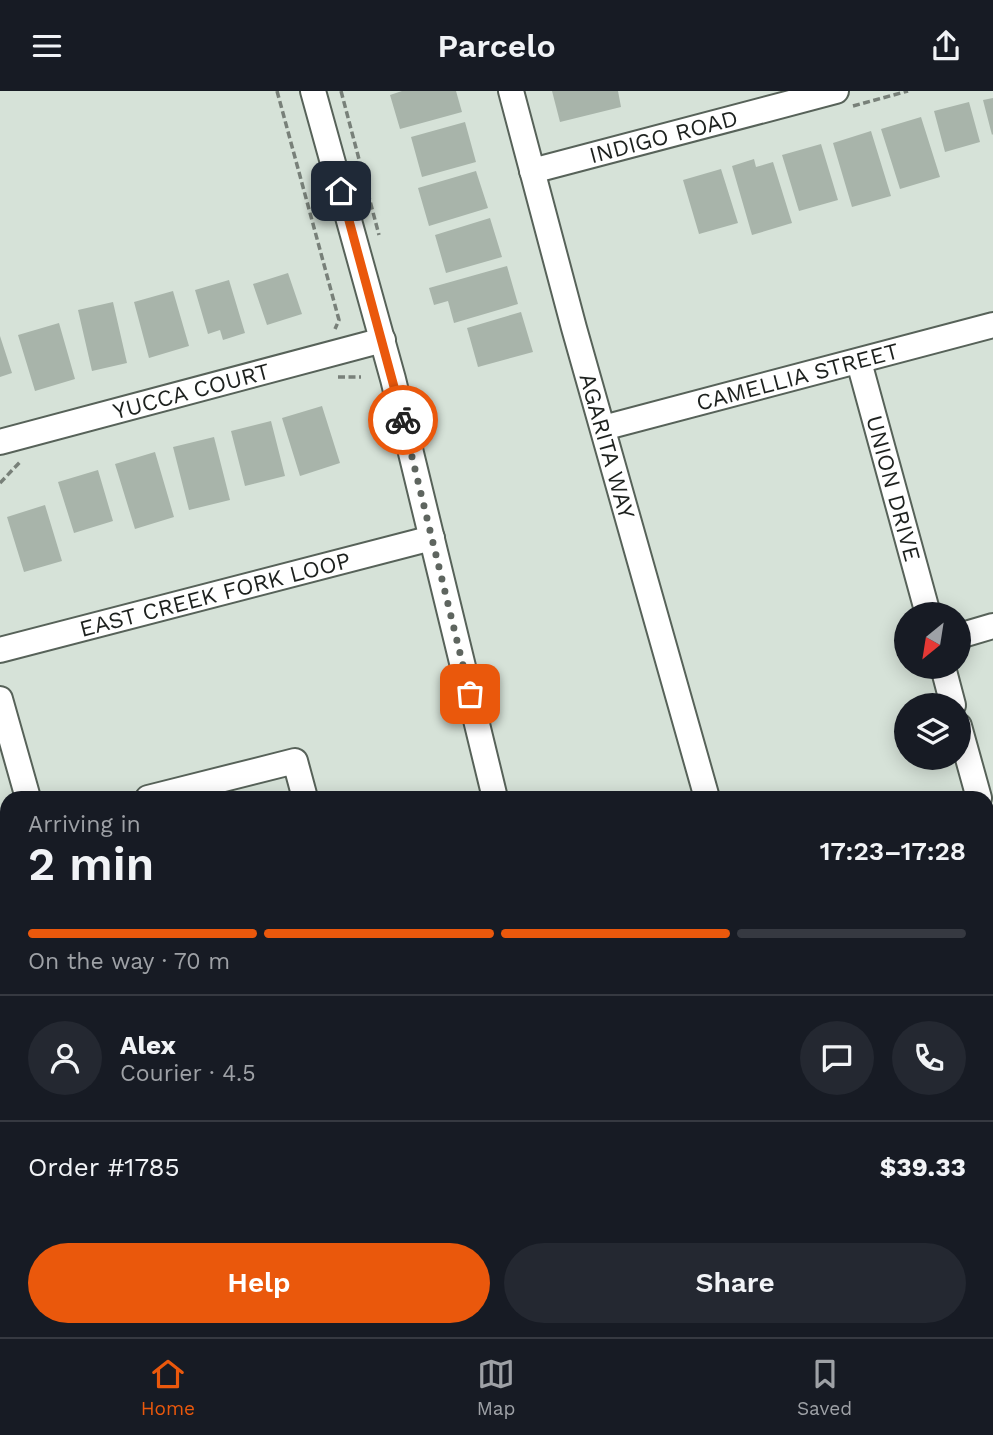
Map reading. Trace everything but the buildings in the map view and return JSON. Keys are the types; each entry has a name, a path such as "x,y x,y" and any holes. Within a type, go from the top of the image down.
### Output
{"street":[{"path":"313,91 383,340 493,791"},
{"name":"AGARITA WAY","path":"511,91 706,791"},
{"name":"INDIGO ROAD","path":"532,171 783,98 836,91"},
{"name":"CAMELLIA STREET","path":"603,428 993,325"},
{"name":"YUCCA COURT","path":"0,442 383,340"},
{"name":"UNION DRIVE","path":"859,362 925,602"},
{"name":"EAST CREEK FORK LOOP","path":"0,650 432,538"},
{"path":"971,632 993,626"},
{"path":"0,699 26,791"},
{"path":"176,791 295,761 303,791"},
{"path":"971,769 977,791"}],"path":[{"path":"277,91 339,320 334,332"}],"way so far":[{"path":"403,420 470,694"}],"route":[{"path":"341,191 403,420"}]}
